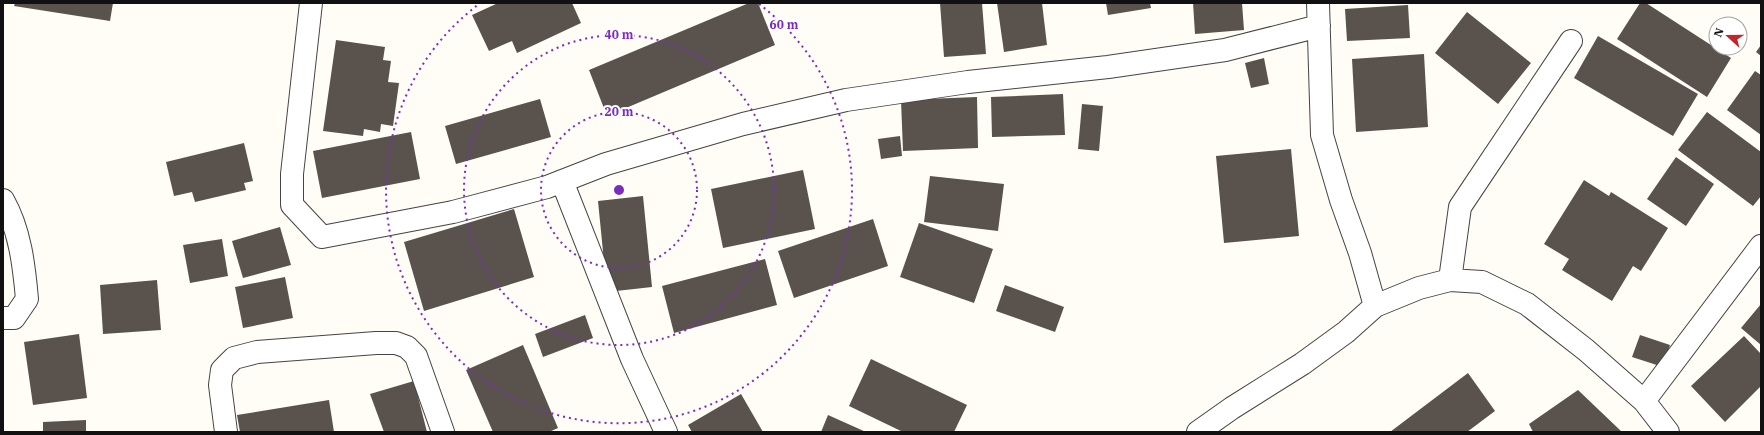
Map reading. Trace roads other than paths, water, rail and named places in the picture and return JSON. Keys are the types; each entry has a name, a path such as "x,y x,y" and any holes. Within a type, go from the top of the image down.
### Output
{"street":[{"path":"311,3 292,174 292,206 322,237 453,212 562,181 606,164 743,124 846,100 968,82 1108,67 1225,50 1319,26"},
{"path":"1318,3 1322,135 1341,200 1360,253 1375,306"},
{"path":"1450,280 1460,207 1571,41"},
{"path":"562,181 632,359 666,432"},
{"path":"3,200 10,213 23,260 27,299 14,318 3,318"},
{"path":"1644,401 1761,246"},
{"path":"1198,432 1232,408 1302,364 1346,332 1375,306 1419,288 1450,280 1482,282 1527,304 1586,350 1644,401 1668,432"},
{"path":"226,432 220,385 222,370 234,358 257,352 376,343 396,343 408,347 416,356 443,432"}]}
